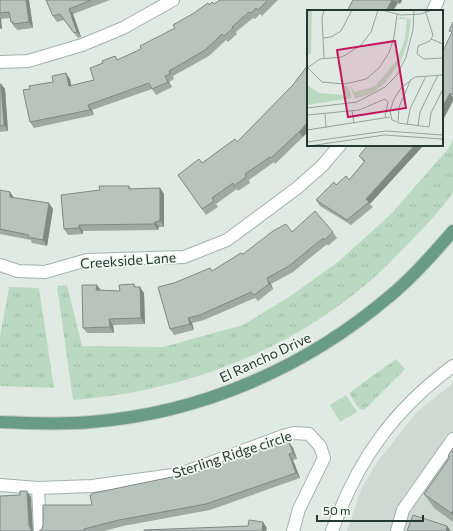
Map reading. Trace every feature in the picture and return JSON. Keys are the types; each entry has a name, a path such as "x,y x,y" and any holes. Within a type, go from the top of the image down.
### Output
{"main road":[{"name":"El Rancho Drive","path":"0,422 52,424 132,418 200,402 253,383 315,350 358,322 391,296 424,264 453,231"}],"street":[{"path":"0,62 28,61 82,45 123,28 172,0"},
{"path":"433,10 438,0"},
{"name":"Creekside Lane","path":"0,265 18,271 45,272 86,260 184,257 227,240 297,188 322,166 339,146"},
{"path":"332,531 342,502 373,445 394,418 420,392 453,366"},
{"name":"Sterling Ridge circle","path":"0,485 38,488 92,486 180,474 294,432 309,434 320,446 324,458 299,509 293,531"},
{"path":"397,531 403,510 453,440"},
{"path":"38,488 40,531"}],"shaded area":[{"path":"453,383 453,531 347,531 362,487 378,461 417,412"}],"green space":[{"path":"453,140 453,192 450,197 383,269 339,306 305,328 269,348 232,364 193,378 113,396 73,400 57,286 67,285 82,346 163,347 243,325 289,297 338,262 391,214 448,149"},
{"path":"9,287 39,288 54,388 0,386 0,337"},
{"path":"396,359 405,369 365,409 362,410 357,406 349,393"},
{"path":"346,395 357,412 340,422 330,405"}],"building":[{"path":"0,0 26,0 29,22 13,24 13,22 11,22 9,12 0,13"},
{"path":"46,0 91,0 69,9 77,32 74,33 60,14 53,16"},
{"path":"220,0 268,0 258,10 256,8 251,13 249,12 224,36 222,34 205,50 169,71 170,74 165,76 168,82 152,89 149,83 88,105 90,110 30,122 23,90 30,89 29,86 53,82 52,76 66,73 69,86 94,80 90,68 115,56 117,60 141,49 140,46 175,28 173,25 208,3 209,5 212,2 214,4"},
{"path":"353,0 392,0 387,10 348,10"},
{"path":"453,22 453,94 452,95 450,93 443,106 443,51 452,32 449,31"},
{"path":"307,66 307,123 271,158 270,157 245,174 246,177 234,186 233,183 212,198 214,201 202,209 178,175 199,159 202,163 235,139 237,142 292,86"},
{"path":"0,84 4,125 0,126"},
{"path":"367,146 414,146 366,199 369,202 347,220 316,200 334,182 336,185 346,176 349,180 365,161 359,156"},
{"path":"99,186 129,186 129,189 160,188 160,221 155,222 154,224 79,225 79,228 64,229 61,195 100,190"},
{"path":"0,190 10,192 10,197 49,203 43,240 28,237 29,235 0,229"},
{"path":"315,211 333,232 324,240 323,238 289,266 267,278 269,284 254,295 251,292 200,315 188,318 190,324 170,329 158,287 174,283 210,268 212,271 241,253 243,254 273,231 286,224 292,232"},
{"path":"134,284 134,287 140,287 141,318 109,319 110,327 83,328 82,285 97,285 96,290 120,291 119,285"},
{"path":"285,441 286,443 289,442 293,453 289,454 296,473 206,504 119,520 84,529 84,531 39,531 42,529 43,525 43,505 92,505 90,495 94,493 206,470 225,461"},
{"path":"453,448 453,510 451,513 424,494 450,457 448,456"},
{"path":"20,491 27,491 29,526 32,531 0,531 0,496 20,495"},
{"path":"413,515 447,526 446,531 407,531"},
{"path":"249,520 263,522 262,531 144,531 248,526"}]}
